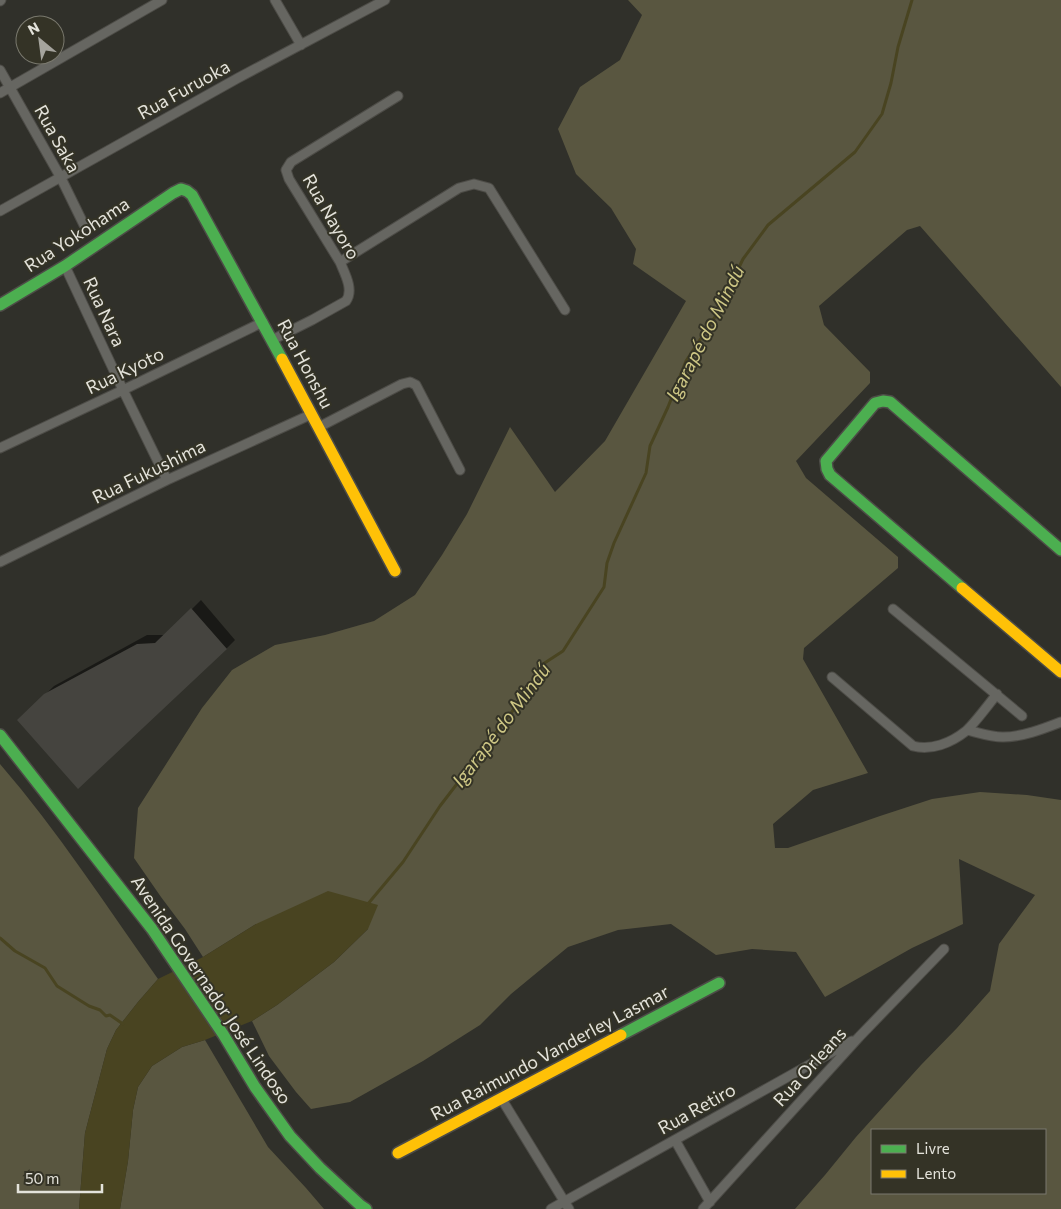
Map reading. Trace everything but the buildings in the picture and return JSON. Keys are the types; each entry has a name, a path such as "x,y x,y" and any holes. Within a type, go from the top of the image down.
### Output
{"street":[{"path":"0,93 162,0"},
{"path":"275,0 301,44"},
{"name":"Rua Furuoka","path":"0,211 238,78 385,0"},
{"name":"Rua Saka","path":"0,70 61,178 84,225"},
{"name":"Rua Nayoro","path":"272,340 312,320 346,301 349,297 346,277 340,262 286,170 291,162 398,96"},
{"path":"340,262 459,188 474,184 489,188 565,310"},
{"name":"Rua Honshu","path":"173,193 181,189 192,195 263,322 395,571"},
{"name":"Rua Yokohama","path":"0,305 65,266 173,193"},
{"name":"Rua Nara","path":"65,266 167,480"},
{"name":"Rua Kyoto","path":"0,448 263,322"},
{"path":"319,427 402,384 410,382 416,385 460,470"},
{"path":"1061,550 890,402 875,403 826,461 830,475 1061,672"},
{"name":"Rua Fukushima","path":"0,562 167,480 312,414"},
{"path":"893,609 1022,716"},
{"path":"832,678 913,746 923,749 957,737 967,730 997,694"},
{"path":"967,730 992,736 1012,736 1044,729 1061,722"},
{"name":"Avenida Governador José Lindoso","path":"2,739 152,929 223,1034 255,1087 290,1136 320,1168 363,1208"},
{"name":"Rua Orleans","path":"703,1209 859,1037 944,949"},
{"name":"Rua Raimundo Vanderley Lasmar","path":"398,1153 719,983"},
{"name":"Rua Retiro","path":"551,1209 567,1205 675,1140 859,1037"},
{"path":"501,1098 567,1205"},
{"path":"675,1140 710,1202"}],"shaded area":[{"path":"628,0 1061,0 1061,387 920,226 907,230 819,306 824,325 870,372 870,383 796,461 806,478 898,557 898,568 804,648 803,659 868,773 813,790 773,824 775,848 788,848 932,799 980,792 1027,795 1061,800 1061,1209 795,1209 856,1137 990,991 999,944 1035,895 959,859 963,924 912,948 825,997 796,952 752,949 716,955 671,924 618,930 568,947 511,994 480,1025 423,1061 350,1102 311,1109 269,1056 252,1021 277,1005 334,962 368,929 256,924 203,957 134,858 138,808 202,708 232,670 275,645 325,635 374,621 415,595 467,514 510,427 555,492 605,441 686,301 633,264 636,249 611,208 576,174 558,129 580,87 620,60 642,15"},
{"path":"0,764 62,842 158,979 116,1030 107,1049 85,1133 79,1209 0,1209"},
{"path":"328,891 378,905 368,929 334,962 277,1005 252,1021 182,1047 152,1066 138,1087 133,1110 128,1161 120,1209 79,1209 85,1133 107,1049 116,1030 158,979 203,957 256,924"},
{"path":"205,1040 268,1147 324,1209 120,1209 128,1161 133,1110 138,1087 152,1066 182,1047"}],"waterway":[{"name":"Igarapé do Mindú","path":"367,905 403,862 440,806 514,709 532,690 540,666 563,651 604,587 607,563 614,543 646,473 650,446 686,361 715,317 743,259 768,225 855,152 882,114 891,83 898,47 912,0"},
{"path":"0,938 15,951 45,968 57,986 89,1006 100,1010 106,1016 110,1015 123,1024"}],"traffic: fast":[{"path":"0,305 65,266 181,189 192,195 282,359"},
{"path":"962,588 830,475 827,469 826,461 875,403 890,402 1061,550"},
{"path":"0,735 152,929 223,1034 255,1087 290,1136 320,1168 366,1209"},
{"path":"621,1035 719,983"}],"traffic: slow":[{"path":"282,359 395,571"},
{"path":"962,588 1061,672"},
{"path":"398,1153 621,1035"}]}
